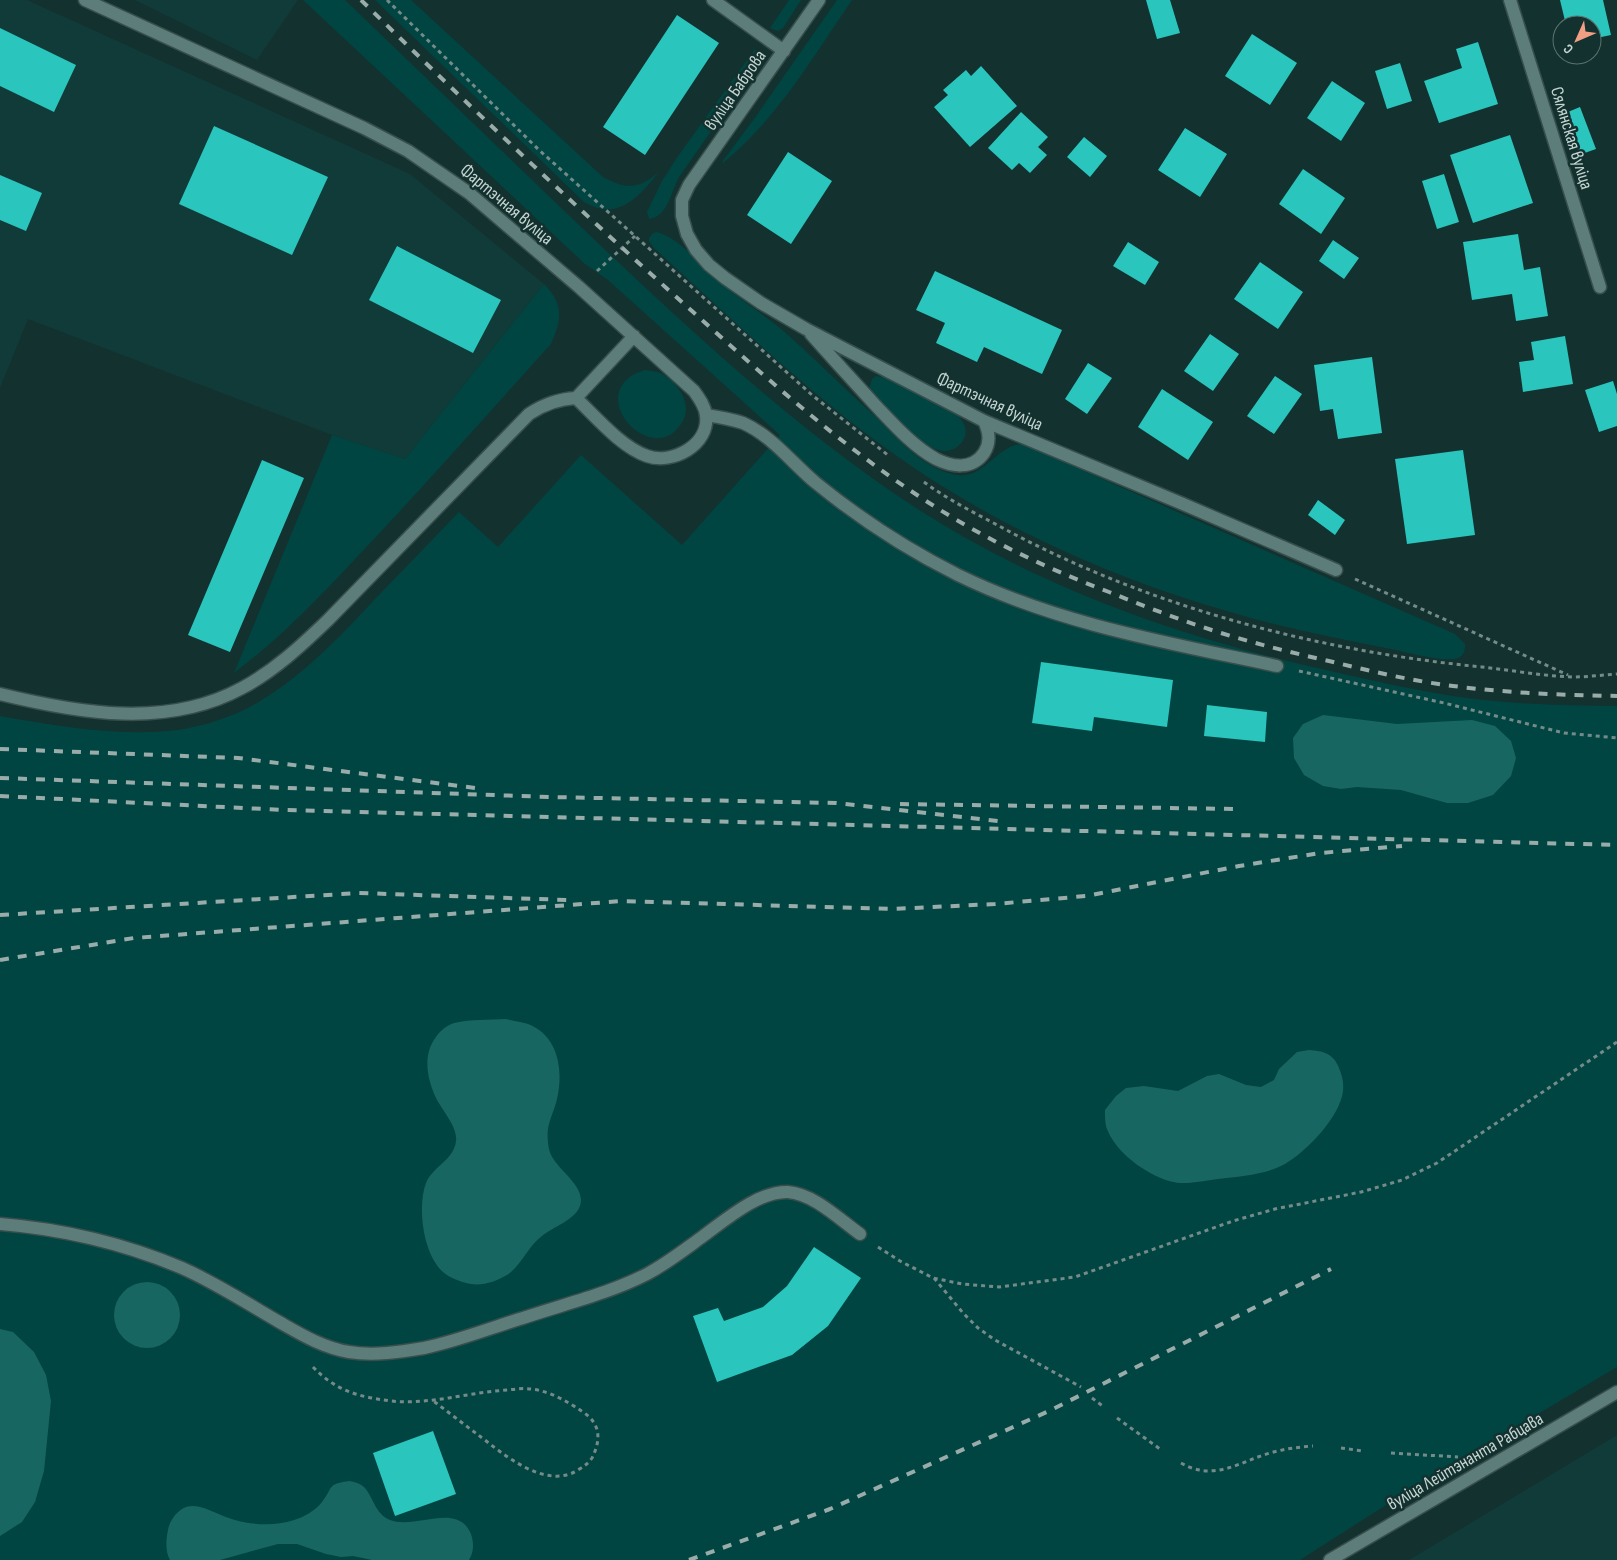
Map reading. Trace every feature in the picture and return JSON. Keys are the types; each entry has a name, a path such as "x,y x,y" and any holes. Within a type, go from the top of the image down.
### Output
{"street":[{"name":"Фартэчная вуліца","path":"85,0 364,128 408,151 469,194 580,287 694,391 702,402 706,415"},
{"path":"714,0 784,51"},
{"name":"вуліца Баброва","path":"682,200 689,185 819,0"},
{"name":"Сялянская вуліца","path":"1510,0 1600,286"},
{"name":"Фартэчная вуліца","path":"682,200 682,216 687,234 696,250 709,265 761,303 984,421 1336,570"},
{"path":"806,328 896,427 935,458 952,465 968,466 980,459 988,447 989,433 984,421"},
{"path":"0,694 42,704 88,711 134,714 172,712 209,702 241,689 273,669 321,627 529,414 540,406 553,401 576,398 634,336"},
{"path":"576,398 611,431 635,450 661,459 676,456 688,450 698,440 705,427 706,415 727,418 744,424 773,444 815,482 853,510 924,556 959,575 1051,612 1098,626 1149,639 1277,666"},
{"path":"0,1224 64,1233 146,1254 184,1269 322,1345 349,1352 373,1354 401,1352 455,1340 625,1284 647,1274 755,1201 770,1195 787,1192 803,1196 818,1204 860,1234"},
{"name":"вуліца Лейтэнанта Рабцава","path":"1330,1560 1617,1392"}],"path":[{"path":"386,0 540,150 634,236 812,395 893,459"},
{"path":"580,287 634,236"},
{"path":"922,480 982,517 1042,548 1108,578 1169,601 1235,622 1308,639 1425,662 1571,677 1617,674"},
{"path":"1336,570 1571,677"},
{"path":"1277,666 1564,732 1617,738"},
{"path":"860,1234 900,1261 933,1278 962,1284 999,1287 1074,1277 1233,1221 1276,1209 1361,1192 1402,1180 1437,1163 1617,1042"},
{"path":"933,1278 963,1314 994,1340 1080,1387"},
{"path":"309,1362 325,1379 354,1394 393,1401 432,1400 499,1390 532,1389 563,1399 589,1416 599,1431 597,1447 589,1464 572,1474 553,1476 531,1470 509,1459 432,1400"},
{"path":"1092,1398 1104,1407"},
{"path":"1117,1418 1160,1449"},
{"path":"1181,1463 1190,1468 1216,1471 1282,1450 1313,1446"},
{"path":"1341,1448 1363,1451"},
{"path":"1391,1454 1468,1458"}],"shaded area":[{"path":"0,0 27,0 410,174 544,284 405,459 332,435 28,319 0,388"},
{"path":"135,0 298,0 257,60"},
{"path":"303,0 345,0 617,261 771,400 895,494 945,526 996,554 1048,580 1102,603 1157,623 1212,641 1326,670 1459,697 1538,704 1617,706 1617,1367 1408,1491 1300,1560 0,1560 0,716 66,727 133,732 177,730 221,719 246,709 299,674 346,630 459,512 498,547 581,455 682,545 780,435 608,280 585,264"},
{"path":"375,0 411,0 603,177 619,184 632,186 645,182 659,172 635,198 620,207 602,209 584,202"},
{"path":"789,0 801,0 783,28 778,31 770,28"},
{"path":"837,0 852,0 777,107 742,146 723,163 722,162"},
{"path":"755,49 761,57 759,63 679,177 665,209 661,214 649,219 647,212 662,181"},
{"path":"657,232 684,247 722,284 780,328 903,444 933,467 956,475 966,475 982,468 1005,450 1023,444 1455,634 1465,644 1464,652 1455,659 1429,657 1250,618 1142,583 1098,566 1013,527 933,480 862,431 831,406 771,355 654,248 649,238 653,233"},
{"path":"544,284 555,298 559,312 557,327 551,344 357,558 289,626 234,673 332,435 405,459"},
{"path":"645,370 662,374 672,381 681,391 685,403 686,412 682,423 677,429 664,437 650,437 636,431 625,420 619,406 619,392 627,379"},
{"path":"876,376 889,378 951,410 960,418 966,430 960,445 950,450 938,450 928,446 909,432 869,389 872,379"},
{"path":"1323,715 1397,724 1472,720 1495,726 1511,741 1516,758 1511,776 1493,795 1468,803 1447,803 1401,790 1357,787 1341,789 1323,786 1304,775 1294,758 1293,738 1303,724"},
{"path":"506,1019 528,1024 538,1029 552,1044 556,1053 560,1073 558,1094 549,1126 549,1149 557,1163 579,1191 581,1198 580,1206 569,1219 537,1240 516,1267 507,1275 490,1282 471,1284 456,1280 443,1272 436,1264 426,1242 422,1217 423,1193 429,1177 451,1153 456,1141 455,1131 437,1100 431,1084 428,1068 429,1052 436,1037 449,1025 467,1021"},
{"path":"1309,1050 1327,1054 1337,1063 1343,1082 1341,1101 1329,1122 1312,1142 1294,1158 1277,1168 1252,1174 1196,1182 1171,1182 1142,1168 1131,1160 1117,1146 1107,1129 1105,1110 1116,1096 1126,1088 1144,1086 1178,1091 1207,1076 1219,1074 1246,1085 1261,1087 1274,1080 1279,1069 1297,1052"},
{"path":"147,1282 160,1285 170,1292 177,1302 180,1315 177,1328 170,1338 160,1345 147,1348 134,1345 124,1338 117,1328 114,1315 117,1302 124,1292 134,1285"},
{"path":"0,1329 13,1332 34,1352 46,1375 51,1401 44,1471 35,1502 22,1522 0,1536"},
{"path":"1617,1435 1617,1560 1409,1560"},
{"path":"350,1481 364,1487 381,1514 390,1520 412,1522 446,1518 456,1519 465,1524 473,1541 471,1557 469,1560 372,1560 353,1556 341,1557 326,1554 297,1544 278,1544 220,1560 170,1560 168,1557 166,1545 169,1527 177,1513 186,1507 201,1507 242,1522 277,1524 294,1520 309,1513 319,1505 334,1485"}],"building":[{"path":"1146,0 1170,0 1180,33 1157,39"},
{"path":"1560,0 1603,0 1611,35 1602,37 1602,15 1564,15"},
{"path":"677,15 719,43 645,155 603,127"},
{"path":"0,28 76,65 54,112 0,86"},
{"path":"1252,34 1297,63 1270,105 1225,76"},
{"path":"1478,42 1498,104 1439,123 1424,81 1462,68 1456,49"},
{"path":"1400,63 1412,101 1387,109 1375,71"},
{"path":"981,66 1017,106 970,147 934,107 948,95 943,90 966,70 971,76"},
{"path":"1332,81 1365,103 1341,141 1307,118"},
{"path":"1580,107 1596,149 1579,155 1563,114"},
{"path":"1021,112 1048,137 1038,147 1047,155 1030,173 1019,163 1012,170 988,148"},
{"path":"214,126 328,177 292,255 179,204"},
{"path":"1185,128 1227,154 1200,197 1158,170"},
{"path":"1510,135 1533,203 1473,223 1450,155"},
{"path":"1084,137 1107,156 1090,177 1067,157"},
{"path":"788,152 832,181 791,244 747,215"},
{"path":"1303,169 1345,198 1321,234 1279,204"},
{"path":"1444,174 1459,222 1437,229 1422,181"},
{"path":"0,175 42,193 26,231 0,220"},
{"path":"1518,234 1524,270 1540,267 1548,316 1516,321 1512,294 1472,300 1463,242"},
{"path":"1333,240 1359,258 1344,279 1319,261"},
{"path":"1128,242 1159,262 1145,285 1113,266"},
{"path":"397,246 501,300 473,353 369,300"},
{"path":"1260,262 1303,292 1278,329 1234,299"},
{"path":"935,271 1062,330 1042,374 984,347 977,362 936,343 945,323 916,310"},
{"path":"1210,334 1239,354 1213,391 1184,371"},
{"path":"1565,336 1573,384 1523,392 1519,362 1534,360 1531,342"},
{"path":"1372,357 1382,433 1338,439 1333,409 1320,411 1314,365"},
{"path":"1088,363 1112,378 1087,414 1065,399"},
{"path":"1275,376 1302,394 1274,434 1247,416"},
{"path":"1613,381 1617,394 1617,426 1599,432 1585,390"},
{"path":"1162,389 1213,422 1188,460 1138,427"},
{"path":"1463,450 1475,535 1407,544 1395,459"},
{"path":"262,460 304,478 230,652 188,635"},
{"path":"1318,500 1345,520 1335,535 1308,515"},
{"path":"1041,662 1173,680 1167,727 1094,717 1092,731 1032,723"},
{"path":"1207,705 1267,712 1265,742 1204,736"},
{"path":"814,1247 861,1278 828,1326 792,1355 717,1382 693,1316 718,1308 724,1321 763,1307 787,1286"},
{"path":"433,1431 456,1494 395,1516 373,1453"}],"railway":[{"path":"361,0 566,196 786,394 885,473 974,530 1050,568 1137,603 1234,637 1275,648 1375,672 1438,684 1514,692 1617,696"},
{"path":"0,749 238,758 483,789"},
{"path":"0,778 550,797 836,803 1006,822"},
{"path":"0,796 284,810 1617,845"},
{"path":"900,804 1237,809"},
{"path":"0,960 134,938 622,901 892,909 995,904 1086,896 1239,866 1320,853 1402,846"},
{"path":"0,915 359,893 567,900"},
{"path":"689,1560 830,1509 1049,1411 1331,1269"}]}
